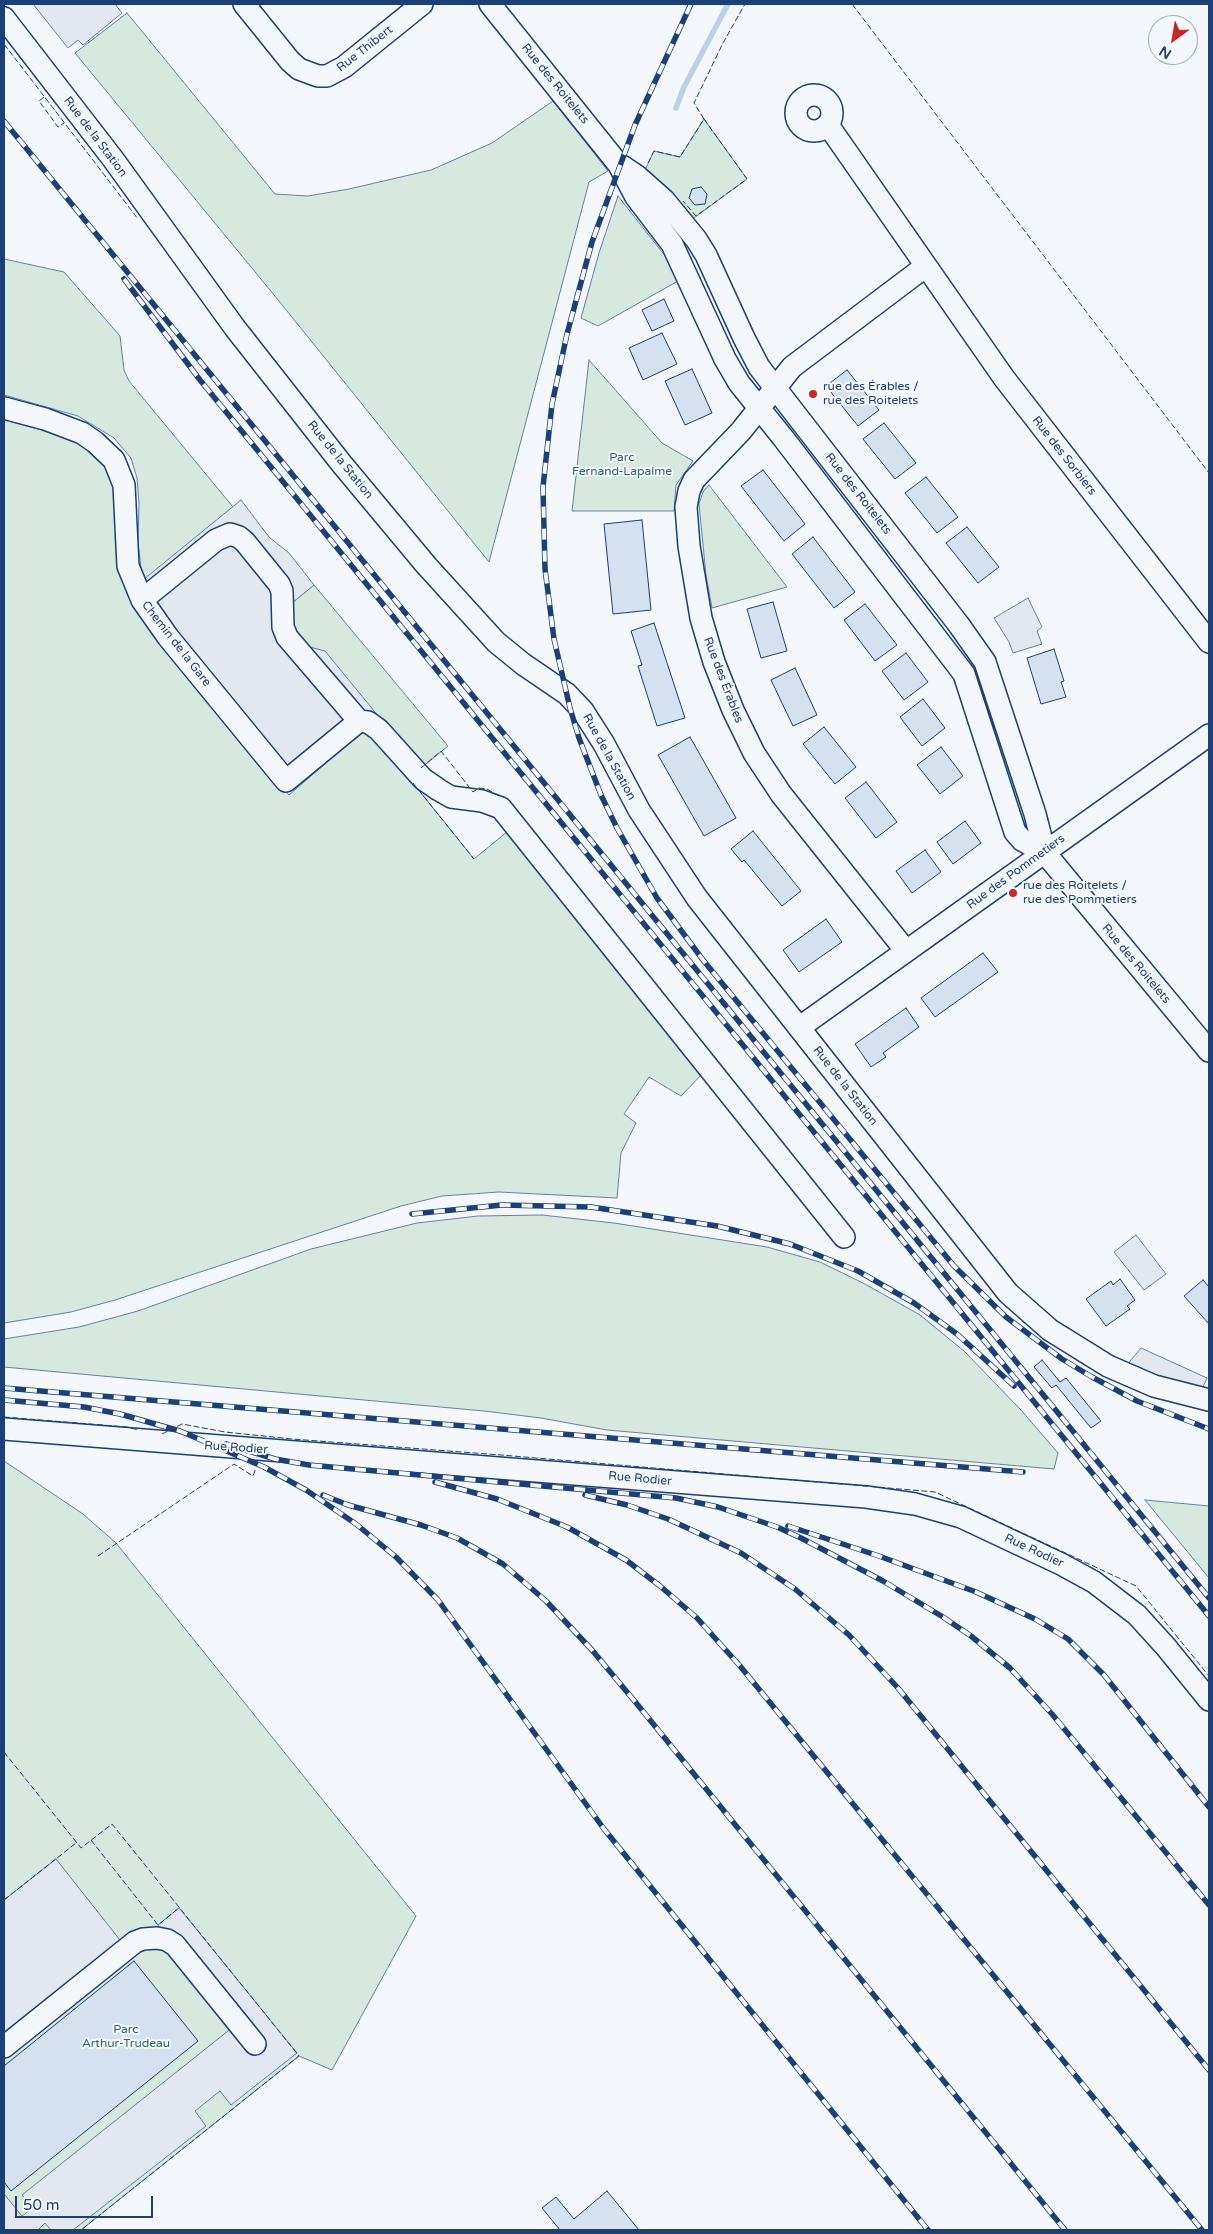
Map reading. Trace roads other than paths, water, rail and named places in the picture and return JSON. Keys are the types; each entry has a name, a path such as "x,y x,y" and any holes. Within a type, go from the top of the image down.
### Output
{"street":[{"name":"Rue Thibert","path":"244,4 290,62 299,69 318,76 327,76 344,67 422,4"},
{"name":"Rue des Roitelets","path":"490,4 619,165 636,197 672,244 731,370 964,674 972,692 1011,823 1022,840 1045,853 1209,1051"},
{"name":"Rue de la Station","path":"4,18 113,159 235,328 341,463 426,565 496,642 523,664 567,694 584,711 604,744 638,810 676,869 721,930 800,1027 994,1277 1024,1309 1065,1341 1122,1374 1169,1391 1209,1400"},
{"name":"Rue des Sorbiers","path":"828,125 1004,378 1209,642"},
{"name":"Rue des Roitelets","path":"619,165 637,176 653,190 696,239 706,255 750,351 775,388 976,648 991,676 1035,814 1045,853"},
{"path":"775,388 792,367 926,266"},
{"name":"Rue des Érables","path":"775,388 741,431 698,476 689,491 686,507 696,596 703,626 730,703 766,773 906,951"},
{"name":"Chemin de la Gare","path":"4,408 44,419 82,433 100,446 114,460 124,485 128,566 142,600 168,637 286,781 359,720"},
{"path":"142,600 216,540 230,534 239,537 245,542 279,584 282,591 282,627 288,637 359,720 368,722 379,730 423,779 439,790 451,797 482,801 501,808 844,1237"},
{"path":"956,663 976,648"},
{"name":"Rue des Pommetiers","path":"800,1027 1209,735"},
{"name":"Rue Rodier","path":"4,1429 856,1497 915,1504 962,1517 1062,1564 1094,1582 1137,1615 1166,1646 1209,1700"},
{"path":"4,2047 135,1942 143,1939 157,1938 167,1940 175,1945 255,2044"}],"waterway":[{"path":"676,108 684,87 728,4"}],"railway":[{"path":"691,4 635,125 592,242 567,334 552,404 543,487 545,569 554,639 579,738 601,795 617,828 657,898 703,960 954,1266 1006,1317 1062,1359 1137,1401 1209,1429"},
{"path":"4,121 1209,1598"},
{"path":"124,279 200,380 1209,1616"},
{"path":"412,1214 502,1205 591,1207 717,1226 790,1244 858,1271 914,1303 957,1334 1014,1386"},
{"path":"4,1388 1023,1472"},
{"path":"4,1400 84,1407 120,1414 180,1431 264,1467 306,1490 356,1524 396,1557 438,1600 604,1829 928,2230"},
{"path":"226,1444 275,1459 309,1465 676,1498 718,1507 777,1527 801,1538 883,1581 943,1617 971,1636 1010,1668 1052,1714 1209,1905"},
{"path":"435,1482 497,1499 567,1527 626,1560 697,1618 740,1666 1202,2230"},
{"path":"323,1495 348,1505 421,1525 457,1538 503,1564 546,1601 592,1650 637,1704 1065,2230"},
{"path":"585,1495 627,1505 668,1519 741,1553 795,1589 849,1635 898,1688 1209,2070"},
{"path":"788,1526 879,1556 976,1592 1035,1619 1068,1639 1104,1675 1209,1807"}],"place":[{"name":"rue des Érables / rue des Roitelets","path":"813,394"},
{"name":"rue des Roitelets / rue des Pommetiers","path":"1013,893"}],"park label":[{"name":"Parc Fernand-Lapalme","path":"622,465"},
{"name":"Parc Arthur-Trudeau","path":"126,2037"}]}
